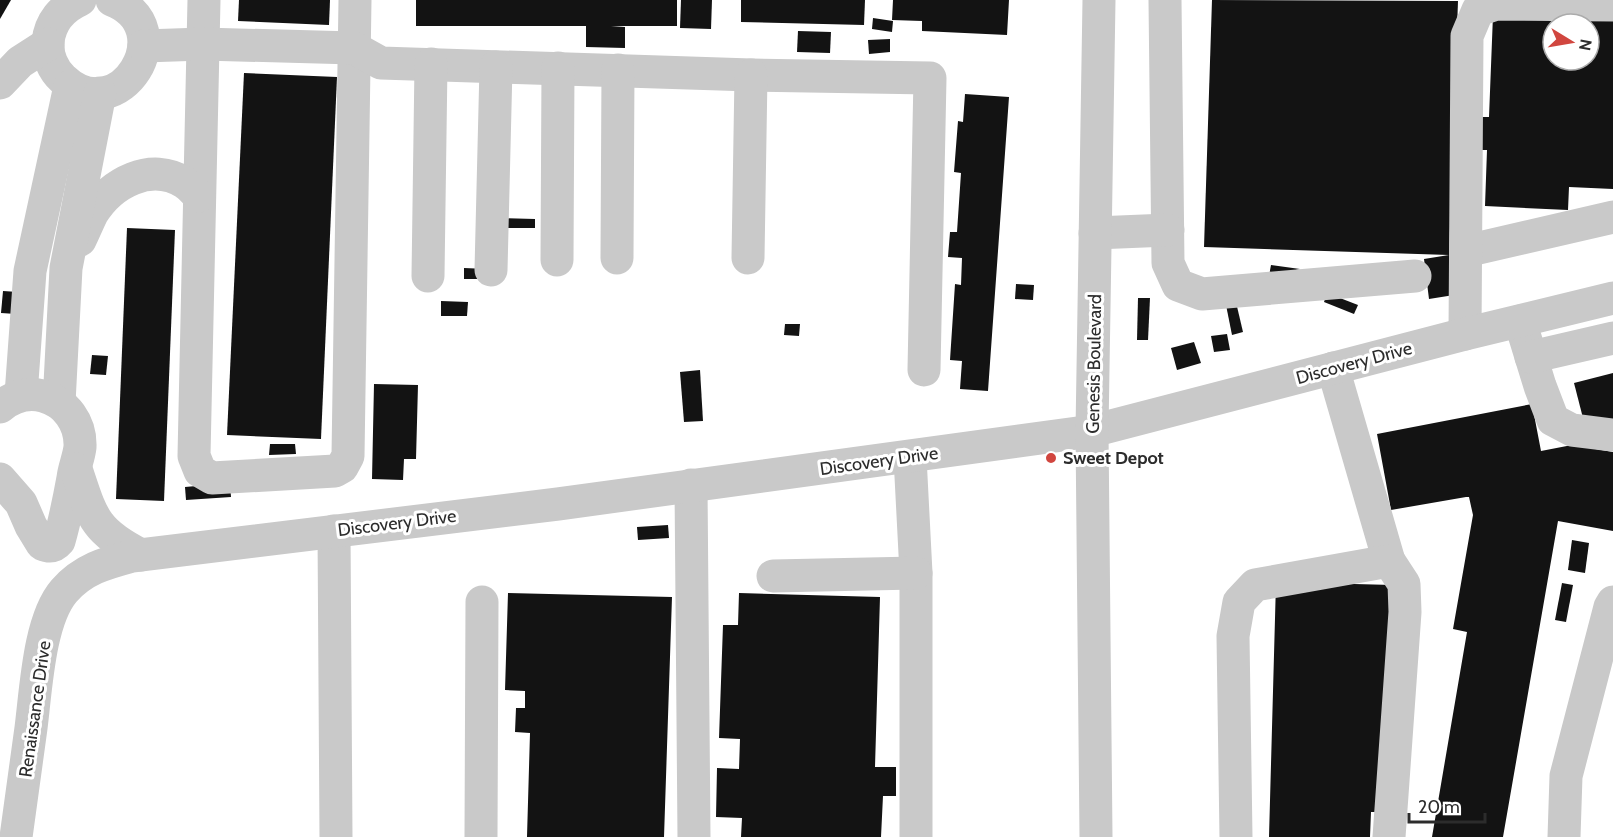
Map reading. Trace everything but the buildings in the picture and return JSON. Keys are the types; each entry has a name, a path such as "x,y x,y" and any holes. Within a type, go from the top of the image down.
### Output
{"street":[{"path":"74,1 59,15 51,28 48,44 50,60 58,75 85,90 116,89 130,80 139,67 144,46 138,21 128,9 115,0"},
{"path":"204,0 194,456 200,471 213,478 335,471 342,467 348,456 355,0"},
{"name":"Genesis Boulevard","path":"1096,837 1092,431 1099,0"},
{"path":"1165,0 1168,263 1178,285 1202,294 1415,276"},
{"path":"1465,334 1467,36 1478,10 1496,4 1613,5"},
{"path":"0,83 20,62 48,44"},
{"path":"144,46 203,44 354,48 381,63 751,75 930,78 924,370"},
{"path":"428,276 430,64"},
{"path":"491,270 496,67"},
{"path":"557,260 558,68"},
{"path":"617,258 618,70"},
{"path":"748,258 751,75"},
{"path":"59,403 66,268 85,90"},
{"path":"0,479 21,502 42,544 52,546 59,541 80,449 80,434 74,419 51,398 36,394 10,401 30,271 85,90"},
{"path":"66,268 93,213 108,195 124,182 138,175 154,174 185,183 199,196"},
{"path":"1466,251 1613,217"},
{"path":"1095,233 1168,230"},
{"name":"Discovery Drive","path":"137,555 691,486 1092,431 1613,298"},
{"path":"1520,321 1553,420 1572,430 1613,435"},
{"path":"1531,357 1613,338"},
{"path":"1333,369 1389,561 1404,584 1405,612 1389,837"},
{"path":"910,457 916,573 916,837"},
{"path":"75,464 88,508 98,525 137,555"},
{"path":"691,486 694,837"},
{"path":"334,531 336,837"},
{"path":"52,546 68,587"},
{"name":"Renaissance Drive","path":"16,837 42,645 53,609 76,578 100,564 137,555"},
{"path":"1236,837 1233,636 1239,602 1255,585 1389,561"},
{"path":"773,576 916,573"},
{"path":"481,837 482,602"},
{"path":"1564,837 1566,776 1613,602"}],"place":[{"name":"Sweet Depot","path":"1051,458"}]}
